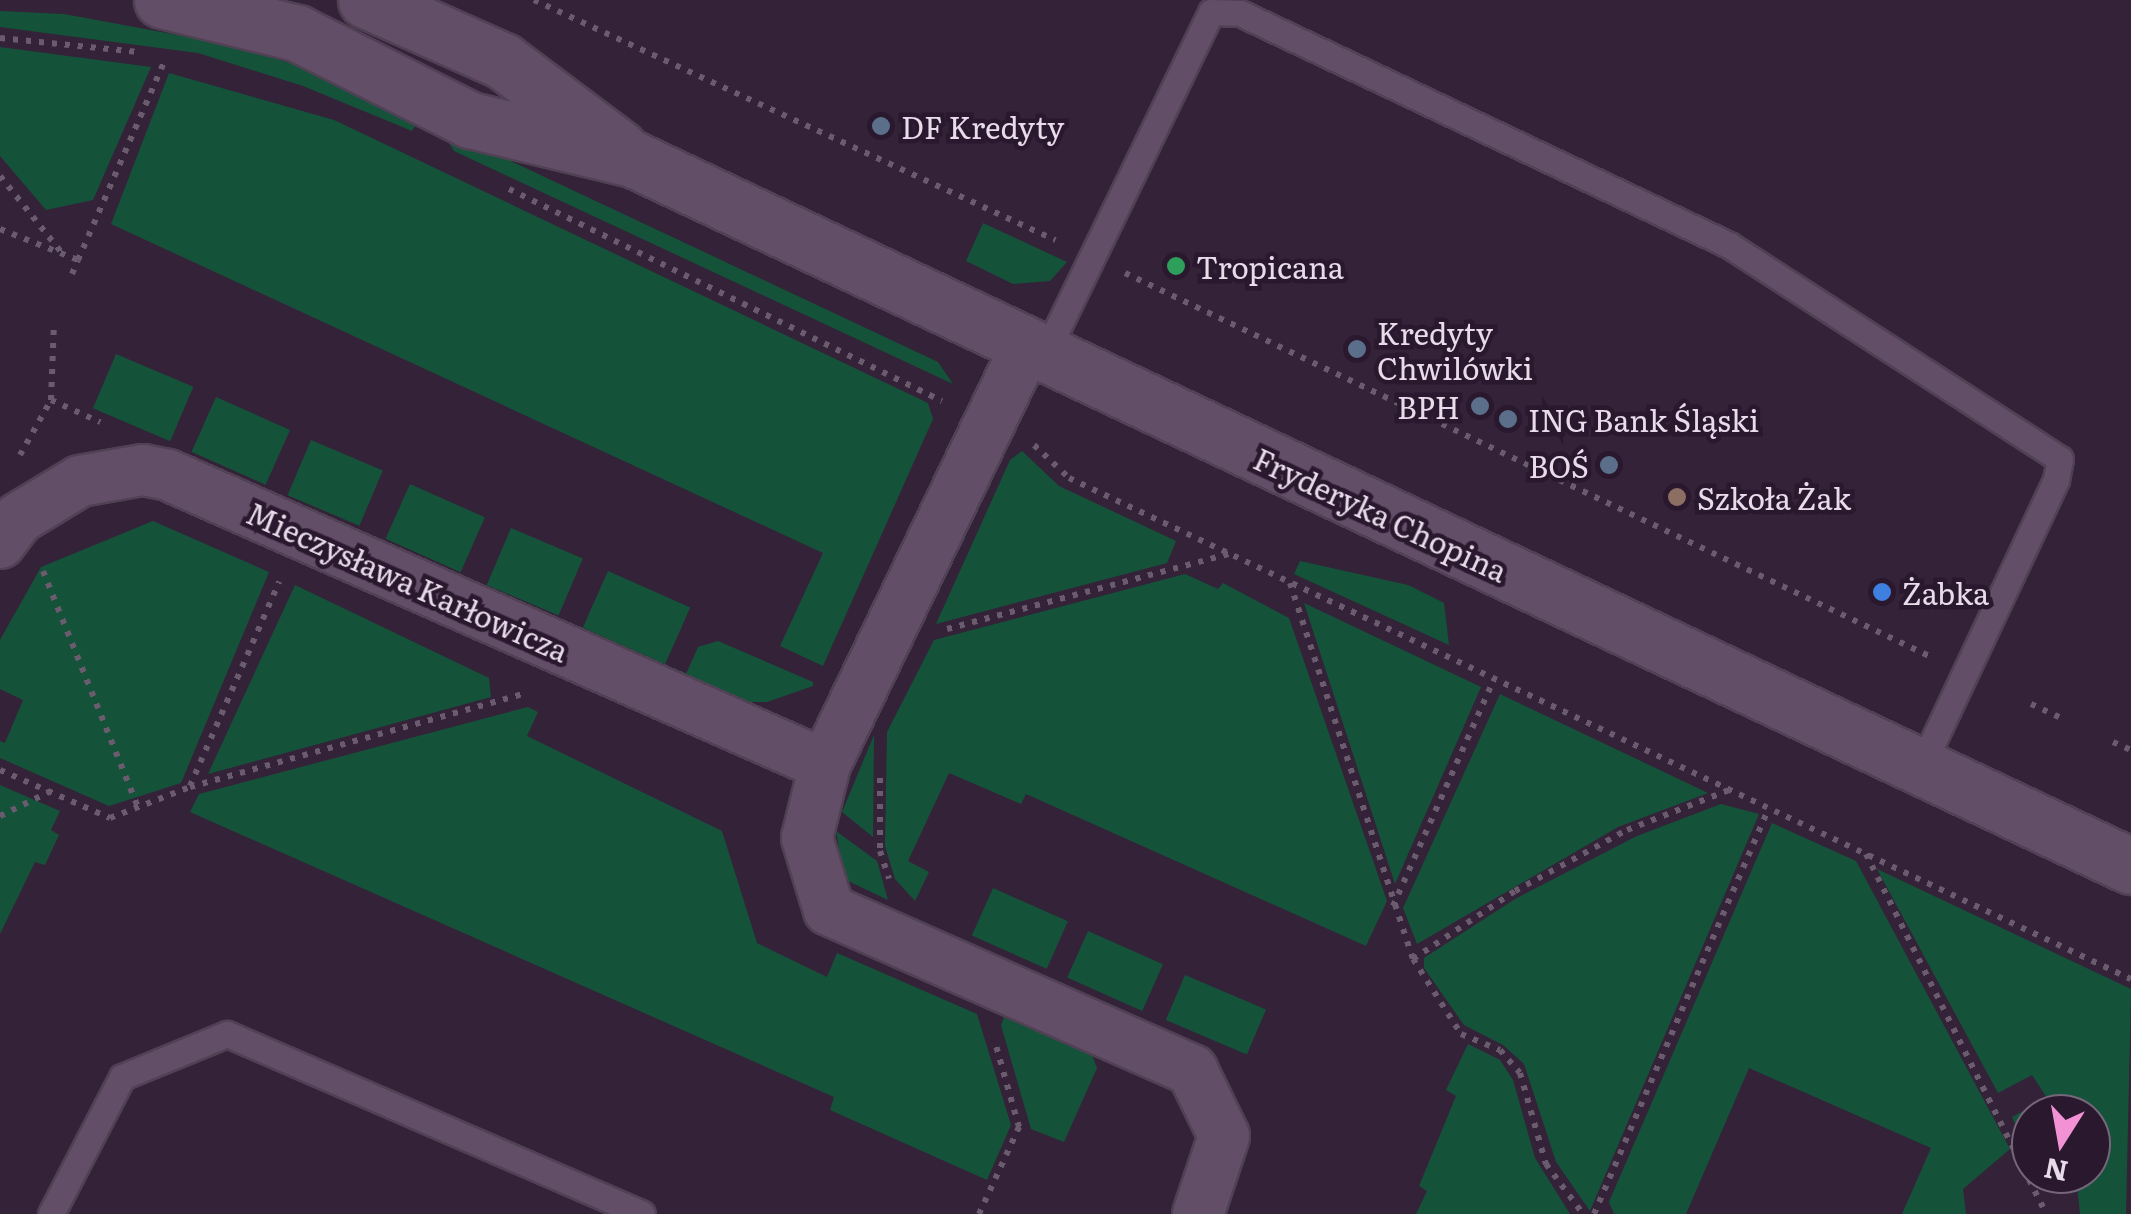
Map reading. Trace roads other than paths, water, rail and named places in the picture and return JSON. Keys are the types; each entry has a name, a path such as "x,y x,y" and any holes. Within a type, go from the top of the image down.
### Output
{"street":[{"name":"Fryderyka Chopina","path":"162,0 297,33 470,120 633,159"},
{"name":"Fryderyka Chopina","path":"366,0 503,62 633,159 2131,866"},
{"path":"1035,352 988,424 825,765 808,838 829,910 1192,1070 1224,1136 1198,1214"},
{"name":"Mieczysława Karłowicza","path":"21,555 19,518 80,481 143,470 168,475 825,765"}],"lane":[{"path":"1035,352 1093,258 1211,12 1240,13 1694,228 2060,458 1967,674 1920,767"},
{"path":"51,1214 122,1077 228,1034 642,1214"}],"place":[{"name":"DF Kredyty","path":"881,126"},
{"name":"Tropicana","path":"1176,266"},
{"name":"Kredyty Chwilówki","path":"1357,349"},
{"name":"BPH","path":"1480,406"},
{"name":"ING Bank Śląski","path":"1508,419"},
{"name":"BOŚ","path":"1609,465"},
{"name":"Szkoła Żak","path":"1677,497"},
{"name":"Żabka","path":"1882,592"}]}
